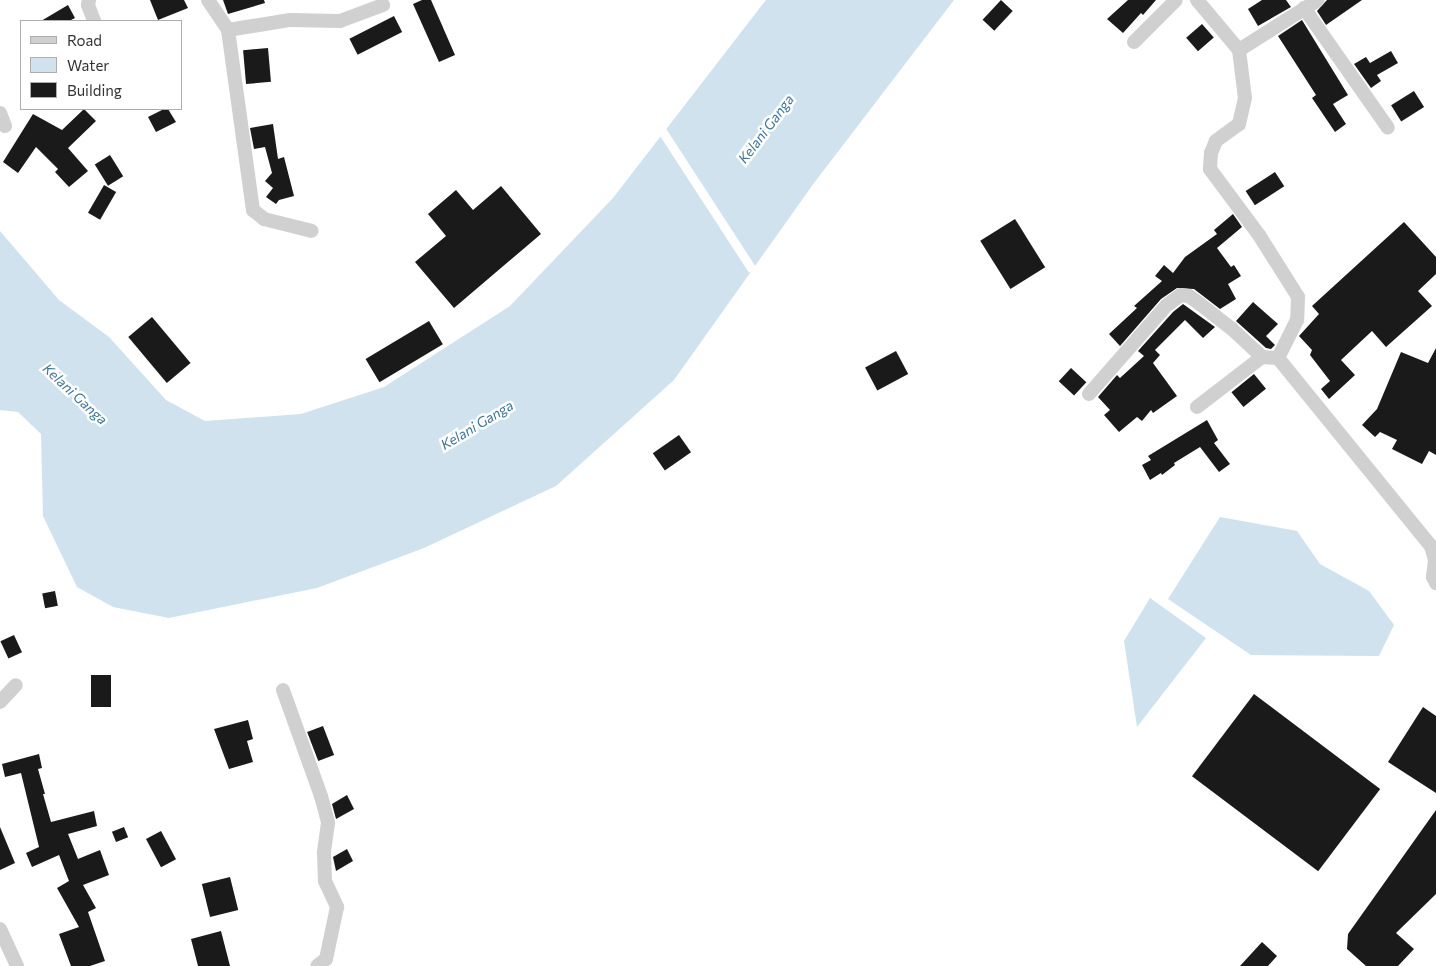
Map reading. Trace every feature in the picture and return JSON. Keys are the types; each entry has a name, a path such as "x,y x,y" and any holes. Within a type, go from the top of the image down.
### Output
{"street":[{"path":"89,0 88,5 94,20"},
{"path":"208,0 228,30 253,210 264,219 312,231"},
{"path":"1134,42 1176,0"},
{"path":"1198,0 1239,50 1245,98 1239,124 1216,141 1211,153 1210,169 1259,235 1298,296 1297,320 1278,358"},
{"path":"1239,50 1318,0"},
{"path":"228,30 290,20 340,22 383,5"},
{"path":"1304,8 1388,128"},
{"path":"0,112 5,126"},
{"path":"1089,394 1167,305 1180,296 1189,296 1200,304 1232,329 1262,358"},
{"path":"1197,407 1262,358 1278,358"},
{"path":"1278,358 1431,546 1435,560 1433,577 1436,583"},
{"path":"0,702 16,686"},
{"path":"283,690 321,796 328,823 324,853 325,881 337,907 326,960 317,966"},
{"path":"0,929 17,966"}],"water":[{"name":"Kelani Ganga","path":"766,0 954,0 814,183 674,380 556,486 424,548 317,588 169,618 113,607 77,587 43,516 41,434 18,412 0,410 0,231 59,300 109,337 166,400 205,421 301,414 384,387 510,306 613,198"},
{"path":"1220,517 1297,531 1320,564 1369,591 1394,625 1379,656 1251,655 1168,599"},
{"path":"1150,598 1206,638 1137,727 1124,641"}],"pier":[{"path":"665,127 756,268 749,273 657,132"}],"building":[{"path":"150,0 184,0 188,8 158,20"},
{"path":"223,0 264,0 265,3 228,14"},
{"path":"422,0 431,0 455,55 439,62 413,4"},
{"path":"1001,0 1013,11 994,31 983,20"},
{"path":"1128,0 1156,0 1123,33 1107,19"},
{"path":"1262,0 1286,0 1291,7 1258,26 1248,9"},
{"path":"1327,0 1362,0 1326,25 1317,11"},
{"path":"68,5 75,18 71,20 43,20"},
{"path":"394,16 402,32 358,55 349,39"},
{"path":"1302,20 1348,95 1333,104 1346,124 1335,132 1312,98 1316,95 1278,36"},
{"path":"1202,24 1214,38 1198,51 1186,38"},
{"path":"268,48 271,82 246,84 243,50"},
{"path":"1391,51 1398,63 1377,75 1381,81 1371,88 1354,64 1366,57 1370,63"},
{"path":"1414,91 1424,107 1401,121 1391,105"},
{"path":"83,110 96,121 68,148 88,171 69,187 55,172 58,169 36,147 18,173 3,162 33,114 62,130"},
{"path":"162,110 169,110 176,122 156,132 148,117"},
{"path":"273,124 278,159 284,157 294,196 279,200 276,204 266,197 273,188 265,181 272,173 265,147 254,149 250,128"},
{"path":"110,155 123,176 108,186 95,165"},
{"path":"1275,172 1284,186 1255,205 1246,191"},
{"path":"104,185 116,192 100,220 88,213"},
{"path":"501,186 541,234 454,308 415,262 446,236 428,214 456,190 473,210"},
{"path":"1233,214 1242,227 1217,248 1231,267 1234,265 1241,276 1228,284 1236,299 1220,309 1194,289 1177,288 1161,299 1120,346 1109,334 1137,308 1134,306 1162,281 1155,276 1164,265 1173,273 1185,257 1217,234 1214,230"},
{"path":"1015,219 1045,267 1010,289 980,241"},
{"path":"1404,222 1436,257 1436,274 1418,291 1432,306 1386,347 1372,331 1341,360 1355,375 1329,399 1321,389 1330,381 1310,355 1312,350 1299,336 1319,314 1312,306"},
{"path":"1253,302 1278,324 1266,336 1275,345 1271,349 1266,348 1236,321"},
{"path":"1183,304 1215,327 1203,338 1185,320 1155,350 1160,355 1153,363 1177,396 1153,413 1151,410 1142,421 1137,417 1119,432 1104,415 1110,410 1098,397 1117,375 1120,378 1144,356 1138,351 1173,312"},
{"path":"152,317 191,363 167,383 128,337"},
{"path":"429,321 443,344 379,382 366,359"},
{"path":"1436,348 1436,455 1429,451 1422,464 1392,449 1397,440 1380,432 1375,437 1362,425 1377,409 1401,352 1428,363"},
{"path":"896,351 908,374 877,390 865,367"},
{"path":"1071,368 1086,382 1074,395 1059,381"},
{"path":"1254,374 1266,389 1243,407 1231,392"},
{"path":"1207,420 1218,440 1214,443 1230,464 1219,472 1200,447 1174,463 1175,465 1162,475 1161,473 1150,480 1142,465 1151,460 1148,456"},
{"path":"679,435 691,452 665,471 653,453"},
{"path":"55,591 58,606 45,608 42,593"},
{"path":"14,635 22,652 8,659 0,641"},
{"path":"91,675 111,675 111,707 91,707"},
{"path":"1254,694 1380,789 1318,871 1192,776"},
{"path":"1423,707 1436,716 1436,793 1388,762"},
{"path":"248,720 253,739 247,741 253,762 229,769 214,729"},
{"path":"323,726 334,755 318,761 307,732"},
{"path":"39,754 42,768 38,769 51,822 94,811 97,826 68,834 78,859 100,850 109,875 83,885 96,908 88,912 105,961 90,966 71,966 59,934 79,927 57,888 69,881 59,855 32,867 26,853 39,847 21,773 5,777 2,764"},
{"path":"347,795 354,809 336,819 332,804"},
{"path":"1436,810 1436,894 1396,933 1414,949 1398,966 1366,966 1347,949 1348,934"},
{"path":"0,827 15,863 0,870"},
{"path":"124,827 128,837 116,842 112,832"},
{"path":"161,831 176,859 161,867 146,839"},
{"path":"347,849 353,861 336,871 333,857"},
{"path":"230,877 238,910 210,917 202,884"},
{"path":"221,931 230,966 198,966 191,939"},
{"path":"1262,942 1277,956 1268,966 1240,966"}]}
